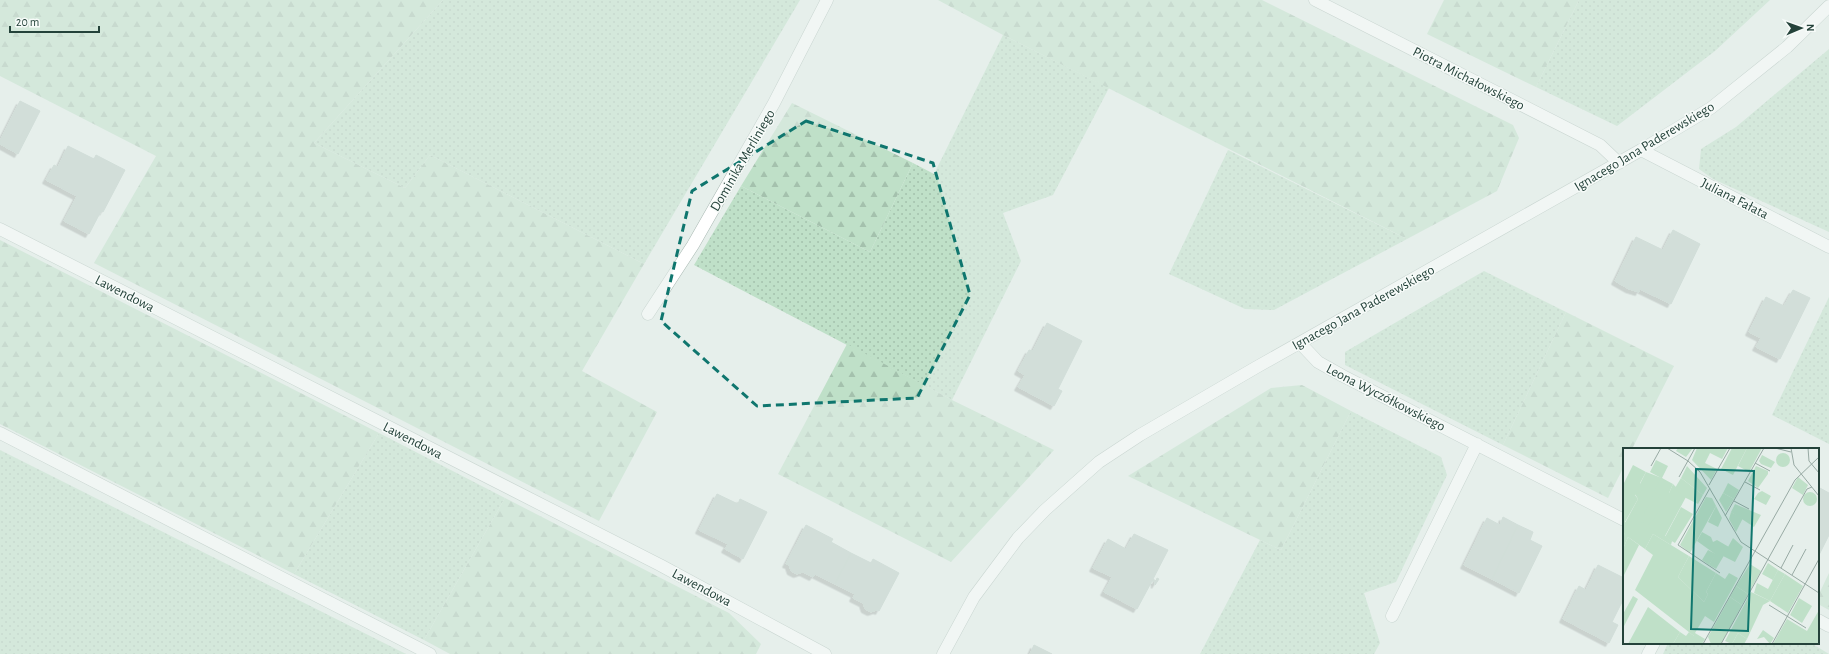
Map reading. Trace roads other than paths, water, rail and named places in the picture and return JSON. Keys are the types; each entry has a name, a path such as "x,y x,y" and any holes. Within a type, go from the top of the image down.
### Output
{"street":[{"name":"Dominika Merliniego","path":"648,314 693,245 774,102 828,0"},
{"name":"Piotra Michałowskiego","path":"1315,0 1600,145 1619,163"},
{"name":"Ignacego Jana Paderewskiego","path":"943,654 974,597 1018,538 1045,510 1099,462 1153,427 1619,163 1711,108 1787,46 1829,6"},
{"name":"Juliana Fałata","path":"1641,150 1829,246"},
{"name":"Lawendowa","path":"0,229 660,565 825,654"},
{"name":"Leona Wyczółkowskiego","path":"1300,343 1318,362 1623,519"},
{"path":"0,433 430,654"},
{"path":"1392,616 1477,444"},
{"path":"1819,621 1829,626"},
{"path":"1648,654 1653,644"}]}
